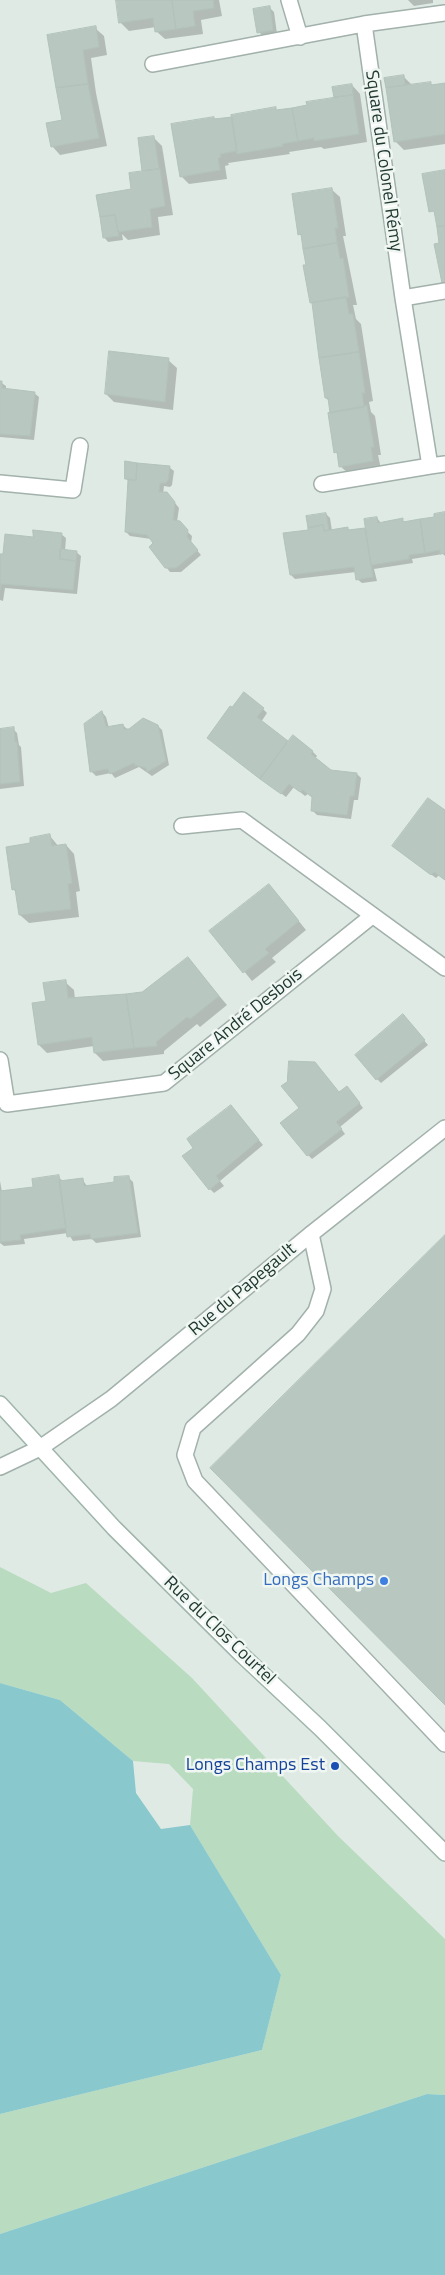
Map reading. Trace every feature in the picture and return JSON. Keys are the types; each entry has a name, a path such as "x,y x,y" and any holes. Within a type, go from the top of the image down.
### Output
{"street":[{"path":"290,0 300,37"},
{"path":"153,64 364,24 445,13"},
{"name":"Square du Colonel Rémy","path":"322,484 438,465 402,298 364,24"},
{"path":"402,298 445,291"},
{"path":"0,483 73,490 80,446"},
{"path":"182,826 242,820 445,968"},
{"name":"Square André Desbois","path":"0,1060 7,1104 164,1083 372,916"},
{"name":"Rue du Papegault","path":"0,1468 40,1448 111,1399 310,1234 445,1128"},
{"path":"310,1234 323,1288 316,1311 298,1334 194,1428 185,1455 195,1481 445,1744"},
{"name":"Rue du Clos Courtel","path":"0,1404 105,1518 228,1642 320,1728 445,1853"}],"green space":[{"path":"0,1567 51,1593 86,1583 192,1678 338,1836 445,1939 445,2095 427,2094 0,2234 0,2114 262,2050 281,1975 190,1825 193,1789 169,1764 133,1761 60,1700 0,1683"}],"water":[{"path":"0,1683 60,1700 133,1761 136,1793 161,1829 190,1825 281,1975 262,2050 0,2114"},
{"path":"427,2094 445,2095 445,2275 0,2275 0,2234"}],"building":[{"path":"116,0 172,0 176,29 155,32 153,18 119,23"},
{"path":"172,0 213,0 214,8 193,11 195,26 176,29"},
{"path":"270,6 273,30 257,33 253,9"},
{"path":"96,26 99,47 83,50 88,84 56,88 47,35"},
{"path":"404,75 405,85 386,88 384,78"},
{"path":"431,82 431,85 445,83 445,134 394,142 386,88"},
{"path":"88,84 99,138 51,147 46,123 62,120 56,88"},
{"path":"352,84 353,95 334,97 332,87"},
{"path":"353,95 359,134 314,141 314,138 298,141 292,108 307,105 306,102"},
{"path":"276,107 276,110 292,108 298,141 282,144 283,146 237,154 231,115"},
{"path":"214,117 214,119 232,117 237,151 220,154 221,157 218,158 220,170 180,177 171,124"},
{"path":"154,136 159,169 142,171 138,138"},
{"path":"160,169 165,206 150,209 152,227 118,232 115,215 100,217 96,195 131,189 129,173"},
{"path":"445,170 445,226 437,227 434,211 429,212 422,174"},
{"path":"332,188 338,228 335,228 337,243 303,249 301,234 298,235 292,194"},
{"path":"115,215 119,236 103,238 100,217"},
{"path":"445,226 445,282 442,283 434,244 439,243 437,227"},
{"path":"337,243 340,259 343,258 349,297 310,303 303,265 306,265 303,249"},
{"path":"346,297 349,314 353,314 359,352 319,358 312,303"},
{"path":"109,351 169,358 165,402 105,394"},
{"path":"359,352 365,393 362,393 364,407 330,413 328,398 325,398 319,358"},
{"path":"0,381 2,381 2,388 35,392 30,436 0,434"},
{"path":"367,406 374,447 371,447 373,461 339,467 337,452 334,453 328,413"},
{"path":"125,461 137,463 136,480 125,479"},
{"path":"137,463 170,466 168,480 166,483 160,483 159,492 167,492 175,502 173,520 180,521 188,530 187,537 198,550 176,568 165,568 149,547 153,543 147,535 125,532 128,480 136,480"},
{"path":"445,512 445,553 440,554 440,550 425,553 420,519 434,517 434,514"},
{"path":"326,513 329,530 324,531 323,525 308,528 306,516"},
{"path":"377,517 378,523 403,518 403,522 420,519 425,553 409,555 409,559 371,565 364,519"},
{"path":"323,525 324,531 348,527 348,530 365,528 373,577 356,580 354,567 290,575 283,533 308,530 308,528"},
{"path":"33,530 62,533 60,559 76,561 73,590 1,584 0,590 0,554 3,554 5,534 33,537"},
{"path":"60,549 77,551 76,561 60,559"},
{"path":"244,692 264,708 257,717 288,741 260,779 207,738 230,706 232,707"},
{"path":"102,711 106,727 123,724 124,729 129,729 143,718 158,725 166,761 147,772 146,768 134,763 110,774 108,769 90,772 84,724"},
{"path":"14,727 20,782 0,784 0,729"},
{"path":"293,735 313,751 311,754 331,770 357,773 354,796 350,796 347,815 311,811 312,797 303,790 300,792 289,784 281,794 260,779"},
{"path":"428,798 445,810 445,880 434,872 431,875 392,846"},
{"path":"50,834 52,846 66,844 72,883 68,884 71,909 19,915 15,889 12,890 6,847 30,843 30,838"},
{"path":"269,884 299,921 265,949 269,953 243,973 209,931"},
{"path":"188,957 219,996 190,1019 187,1017 156,1042 157,1046 134,1048 126,994 142,992"},
{"path":"66,980 68,998 126,994 134,1048 94,1053 92,1037 38,1045 32,1003 46,1001 43,983"},
{"path":"403,1014 425,1040 376,1080 355,1055"},
{"path":"289,1061 315,1062 339,1092 347,1086 360,1103 336,1122 342,1129 307,1156 280,1123 299,1108 281,1086 287,1082"},
{"path":"231,1105 259,1140 216,1176 220,1181 209,1190 182,1156 193,1148 187,1139"},
{"path":"59,1175 66,1228 20,1235 21,1240 0,1242 0,1191 33,1187 32,1179"},
{"path":"129,1176 138,1233 91,1239 90,1234 67,1237 59,1181 83,1178 84,1186 114,1182 114,1177"},
{"name":"Longs Champs","path":"445,1235 445,1705 210,1468"}],"place":[{"name":"Longs Champs","path":"384,1581"},
{"name":"Longs Champs Est","path":"335,1766"}]}
